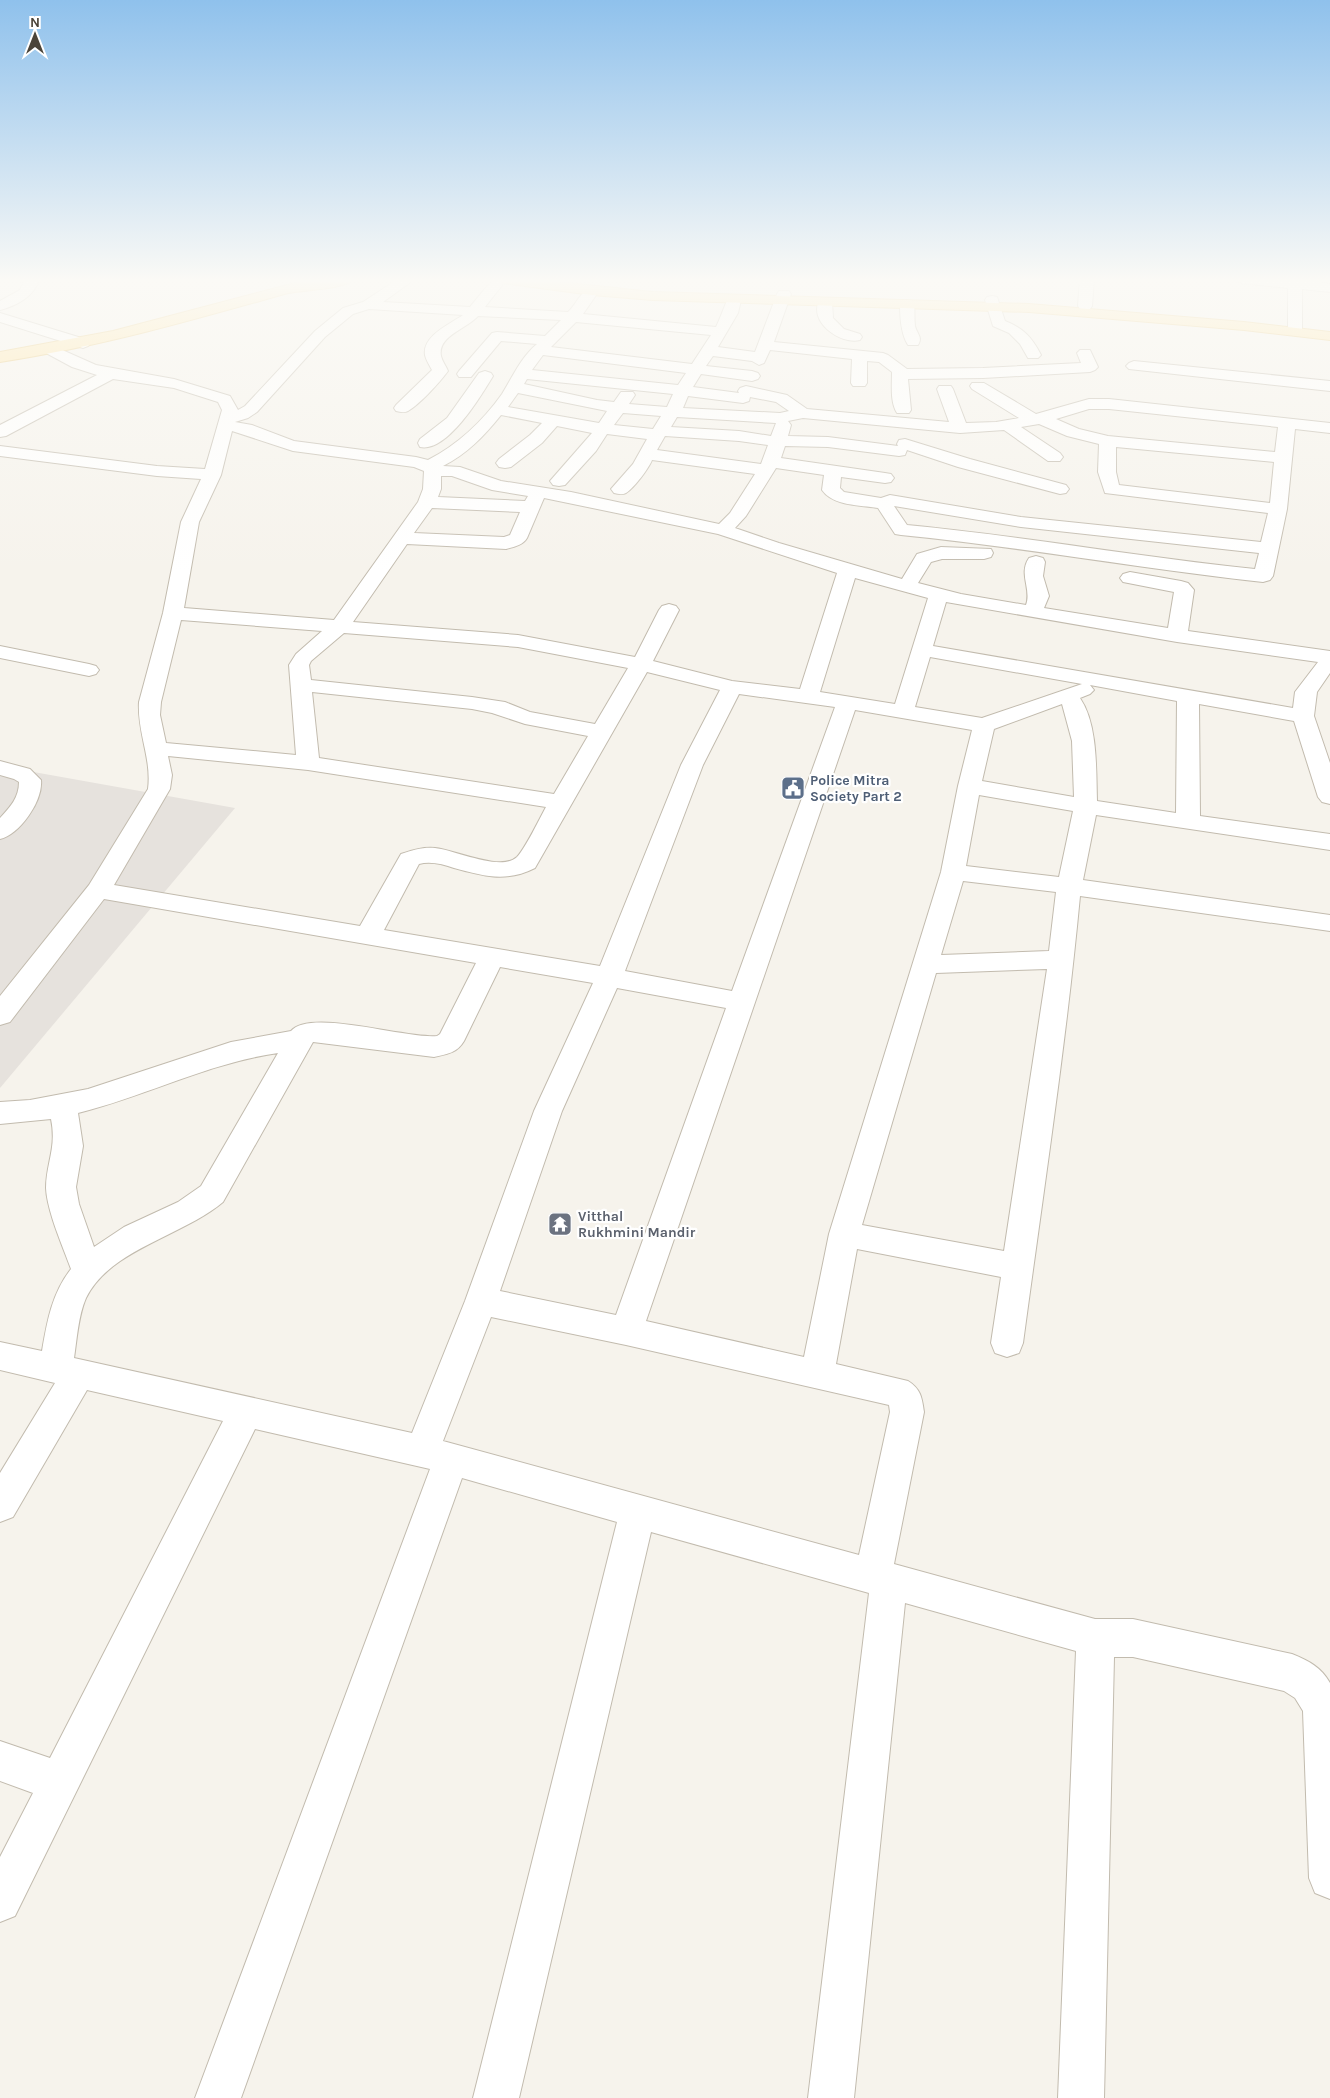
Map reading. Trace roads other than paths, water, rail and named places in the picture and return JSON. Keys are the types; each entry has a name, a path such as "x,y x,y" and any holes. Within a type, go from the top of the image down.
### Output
{"street":[{"path":"0,432 104,377"},
{"path":"0,1015 98,890 159,788 161,775 149,715 150,702 174,613 190,522 212,475 230,410 224,399 216,396 161,381 131,377"},
{"path":"227,422 251,409 281,377"},
{"path":"402,408 434,377"},
{"path":"426,443 437,436 456,418 484,377"},
{"path":"492,377 518,380 635,384 682,391 747,388"},
{"path":"431,468 453,454 479,432 520,377"},
{"path":"559,481 590,447 639,377"},
{"path":"620,488 641,466 646,454 692,377"},
{"path":"718,377 781,398 794,415"},
{"path":"736,415 751,377"},
{"path":"859,377 859,383"},
{"path":"901,377 900,394 903,410"},
{"path":"1241,377 1330,386"},
{"path":"518,380 618,408 672,412 794,415 960,428 1007,425 1038,419 1089,404 1109,404 1330,428"},
{"path":"1079,385 1109,404"},
{"path":"978,386 1038,419 1081,436 1108,441 1282,458"},
{"path":"944,390 960,428"},
{"path":"497,410 603,429 902,447 1060,489"},
{"path":"723,530 737,516 768,466 778,441 794,415"},
{"path":"505,463 536,439 554,420"},
{"path":"227,422 293,446 416,462 431,468 454,471 534,500"},
{"path":"914,424 909,439 891,461 885,478 887,502 901,530 1038,545 1222,572 1263,576 1282,484 1282,458 1287,423"},
{"path":"1007,425 1054,457"},
{"path":"1108,441 1107,472 1111,488 1278,509"},
{"path":"0,451 157,472 212,475"},
{"path":"646,454 885,478"},
{"path":"308,763 298,670 302,658 340,626 427,502 432,489 431,468"},
{"path":"832,472 831,490 839,496 1021,522 1172,526 1269,548"},
{"path":"1172,495 1172,526"},
{"path":"401,538 506,543 518,538 534,500"},
{"path":"427,502 587,500 723,530 772,547 939,594 1177,636 1330,657"},
{"path":"907,586 919,563 924,558 932,555 984,553 1181,587 1185,592 1177,636"},
{"path":"1033,612 1039,596 1033,576 1036,562"},
{"path":"808,697 848,569"},
{"path":"903,711 939,594"},
{"path":"368,935 410,859 415,855 433,855 498,870 521,866 526,862 641,664 668,610"},
{"path":"174,613 518,641 641,664 732,687 847,702 984,725 1105,682"},
{"path":"922,650 1303,716"},
{"path":"0,652 89,670"},
{"path":"1329,790 1303,716 1306,692 1322,669 1330,662"},
{"path":"301,685 472,702 497,707 525,718 601,732"},
{"path":"218,2098 436,1455 481,1301 548,1111 609,977 692,765 732,687"},
{"path":"1007,1343 1061,960 1069,886 1086,807 1083,741 1075,708 1067,696"},
{"path":"1188,697 1188,822"},
{"path":"626,1331 714,1076 742,1002 847,702"},
{"path":"817,1375 844,1234 953,872 969,786 984,725"},
{"path":"155,749 308,763 561,802"},
{"path":"0,768 22,774 30,780 32,790 24,804 0,832"},
{"path":"969,786 1086,807 1330,842"},
{"path":"953,872 1069,886 1330,923"},
{"path":"98,890 368,935 742,1002"},
{"path":"0,1505 68,1371 66,1315 72,1294 88,1273 111,1251 142,1233 191,1209 212,1194 304,1034 317,1031 434,1047 444,1045 450,1041 492,958"},
{"path":"925,964 1061,960"},
{"path":"0,1113 22,1113 62,1106 230,1053 259,1046 299,1040"},
{"path":"62,1106 67,1127 68,1146 61,1187 66,1210 88,1273"},
{"path":"844,1234 1018,1268"},
{"path":"481,1301 626,1331 896,1392 905,1398 907,1412 881,1579 831,2098"},
{"path":"0,1356 436,1455 1095,1638 1133,1638 1292,1673 1309,1684 1322,1707 1330,1878"},
{"path":"0,1901 246,1411"},
{"path":"496,2098 638,1511"},
{"path":"1081,2098 1095,1638"},
{"path":"0,1761 60,1782"}],"place":[{"name":"Police Mitra Society Part 2","path":"793,788"},
{"name":"Vitthal Rukhmini Mandir","path":"560,1224"}]}
